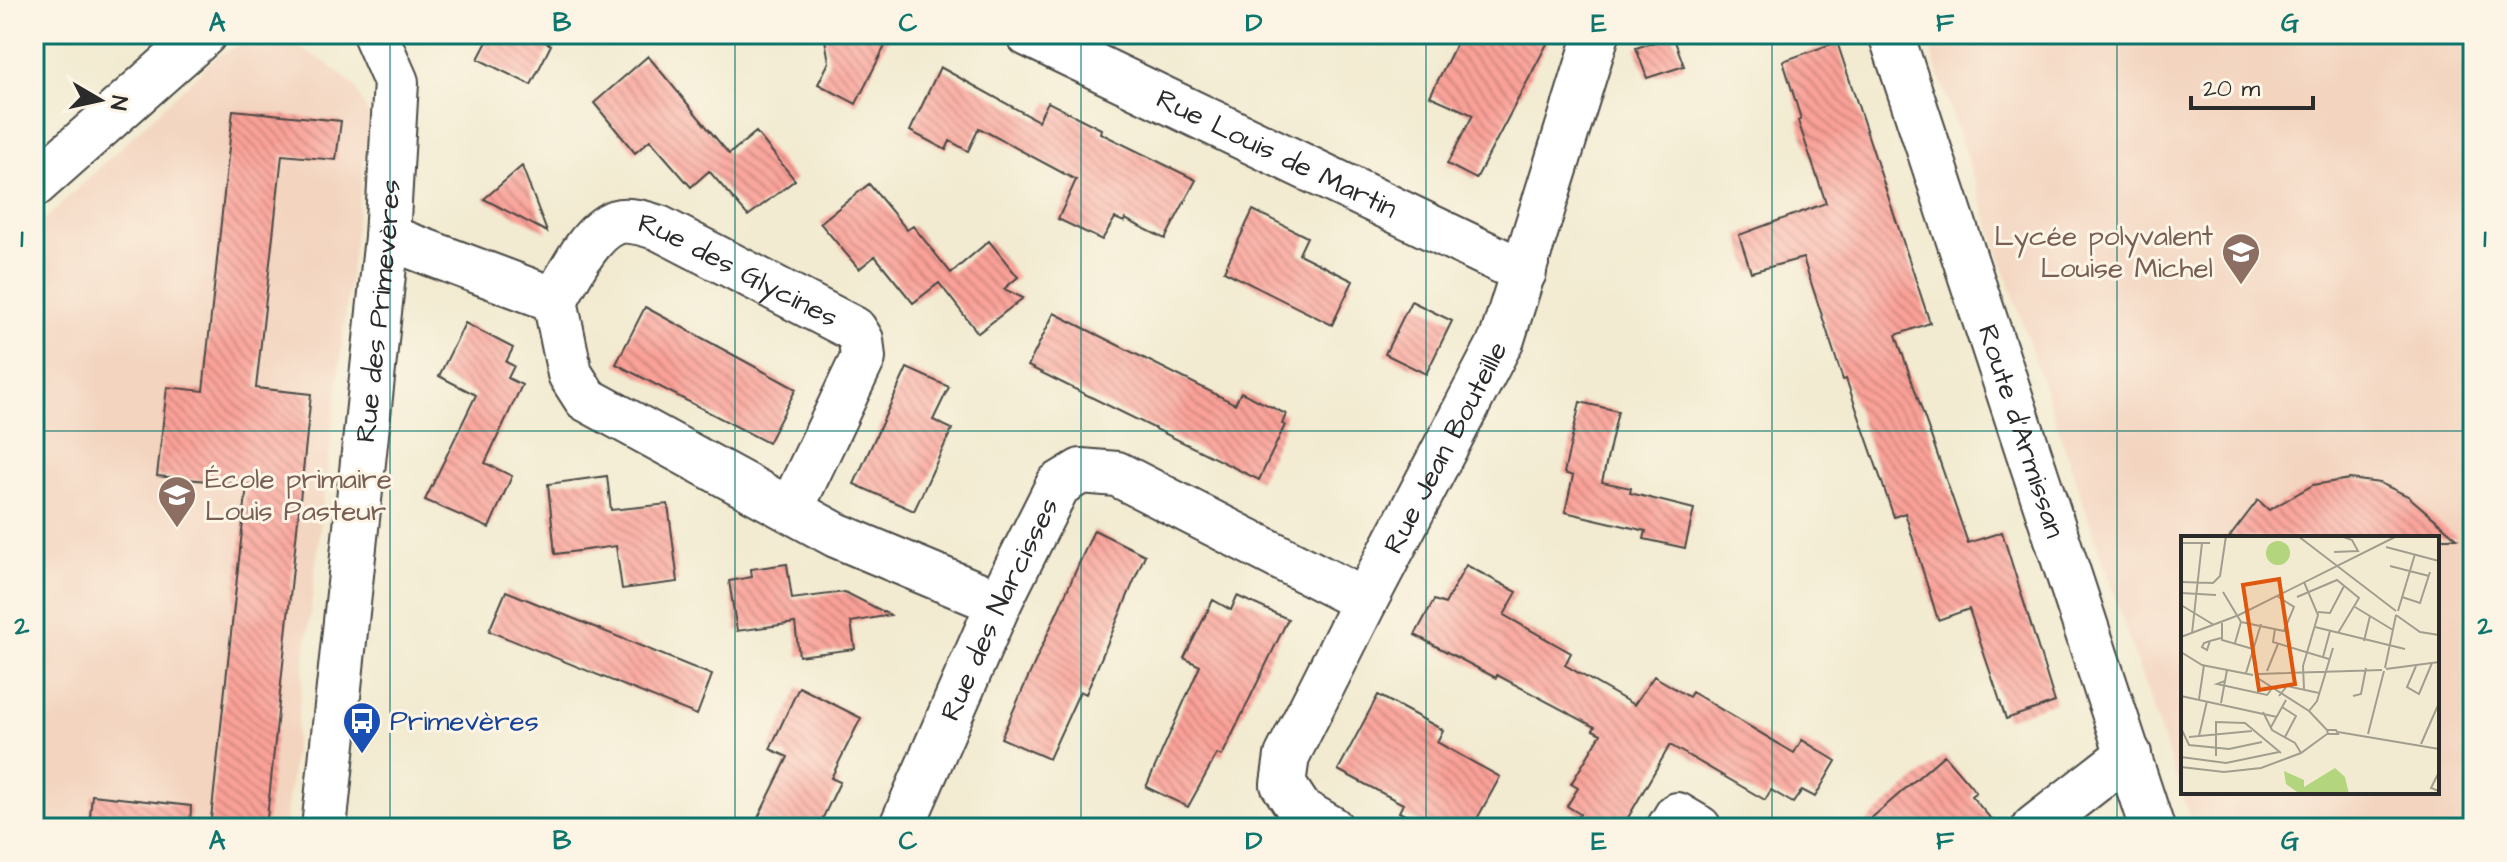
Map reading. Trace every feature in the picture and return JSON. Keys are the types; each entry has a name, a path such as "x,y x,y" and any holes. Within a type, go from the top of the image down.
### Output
{"street":[{"path":"34,185 204,34"},
{"name":"Rue des Primevères","path":"324,828 387,237 396,82 375,34"},
{"name":"Rue Louis de Martin","path":"1028,34 1524,272"},
{"name":"Rue Jean Bouteille","path":"1331,828 1300,810 1283,784 1287,756 1502,339 1597,34"},
{"name":"Route d'Armissan","path":"1891,34 2152,828"},
{"name":"Rue des Glycines","path":"555,300 587,244 616,222 638,222 659,228 854,329 861,340 863,358 791,509"},
{"path":"387,237 555,300 570,374 586,399 836,535 999,603"},
{"name":"Rue des Narcisses","path":"901,828 999,603 1058,485 1081,471 1117,474 1365,601"},
{"path":"2034,828 2129,754"},
{"path":"1669,828 1677,815 1699,828"}],"shaded area":[{"name":"Lycée polyvalent Louise Michel","path":"1925,34 2473,34 2473,828 2193,828 2182,794 2439,794 2439,536 2181,536 2181,792"},
{"name":"École primaire Louis Pasteur","path":"256,37 292,44 325,62 354,85 369,116 285,828 34,828 34,230 218,55"}],"building":[{"path":"491,34 531,34 551,45 531,85 478,59"},
{"path":"824,34 891,34 856,104 818,84 829,62"},
{"path":"1461,34 1530,34 1548,42 1476,179 1447,164 1473,115 1430,96"},
{"path":"1673,36 1684,66 1647,78 1636,48"},
{"path":"1837,42 1930,323 1896,335 1968,543 2002,532 2055,702 2006,719 1969,609 1938,620 1905,513 1894,517 1846,379 1843,380 1803,258 1751,272 1739,235 1826,203 1798,121 1801,119 1783,61"},
{"path":"648,56 729,154 756,132 795,180 748,216 709,171 691,187 650,140 635,153 594,103"},
{"path":"940,67 1038,121 1048,102 1101,129 1100,133 1196,180 1165,239 1125,219 1124,222 1115,218 1102,240 1058,219 1076,180 979,128 968,151 950,141 946,150 910,131"},
{"path":"233,110 341,121 336,160 282,155 256,388 311,394 266,828 210,828 247,485 157,476 167,387 203,391"},
{"path":"522,166 547,232 484,199"},
{"path":"869,184 907,230 913,226 951,273 989,241 1018,277 1004,289 1023,298 978,333 939,283 913,303 875,256 859,269 820,223"},
{"path":"1253,210 1307,237 1299,254 1353,281 1332,325 1224,271"},
{"path":"1411,301 1452,321 1426,374 1385,354"},
{"path":"645,307 796,389 768,443 616,364"},
{"path":"1054,313 1235,404 1241,392 1286,414 1282,424 1285,425 1259,480 1028,366"},
{"path":"465,323 513,348 506,362 514,366 508,378 522,385 485,463 512,476 489,528 425,500 476,395 439,376"},
{"path":"907,368 949,387 933,420 952,429 914,511 854,484"},
{"path":"1580,402 1618,411 1602,482 1631,488 1630,493 1694,509 1685,548 1644,539 1646,531 1565,512 1573,476 1564,473"},
{"path":"607,476 611,510 668,504 678,582 622,589 616,546 555,554 548,484"},
{"path":"2350,479 2380,483 2408,496 2457,538 2231,536 2258,500 2269,510 2313,485"},
{"path":"1094,530 1145,555 1086,694 1080,691 1049,759 1001,738"},
{"path":"787,564 792,599 845,592 890,615 851,622 855,649 799,656 795,623 737,631 729,581 752,577 751,569"},
{"path":"1466,565 1517,592 1504,615 1571,653 1565,665 1634,705 1654,676 1689,697 1692,692 1794,753 1802,740 1836,761 1815,797 1802,790 1793,803 1771,790 1765,800 1670,745 1622,828 1572,828 1580,814 1567,806 1578,788 1571,784 1601,734 1593,730 1595,727 1415,635 1434,600 1445,604"},
{"path":"506,591 712,675 697,715 489,631"},
{"path":"1237,596 1288,619 1222,756 1217,754 1188,807 1146,787 1200,666 1184,658 1213,600 1231,610"},
{"path":"799,687 861,718 831,778 840,782 818,828 753,828 788,757 770,749"},
{"path":"1378,695 1443,730 1437,742 1500,777 1472,828 1429,828 1399,812 1403,804 1338,770"},
{"path":"1944,755 1976,792 1971,796 1999,828 1860,828"},
{"path":"92,795 191,806 190,828 89,828"}],"place":[{"name":"Lycée polyvalent Louise Michel","path":"2241,286"},
{"name":"École primaire Louis Pasteur","path":"177,529"},
{"name":"Primevères","path":"362,755"}]}
